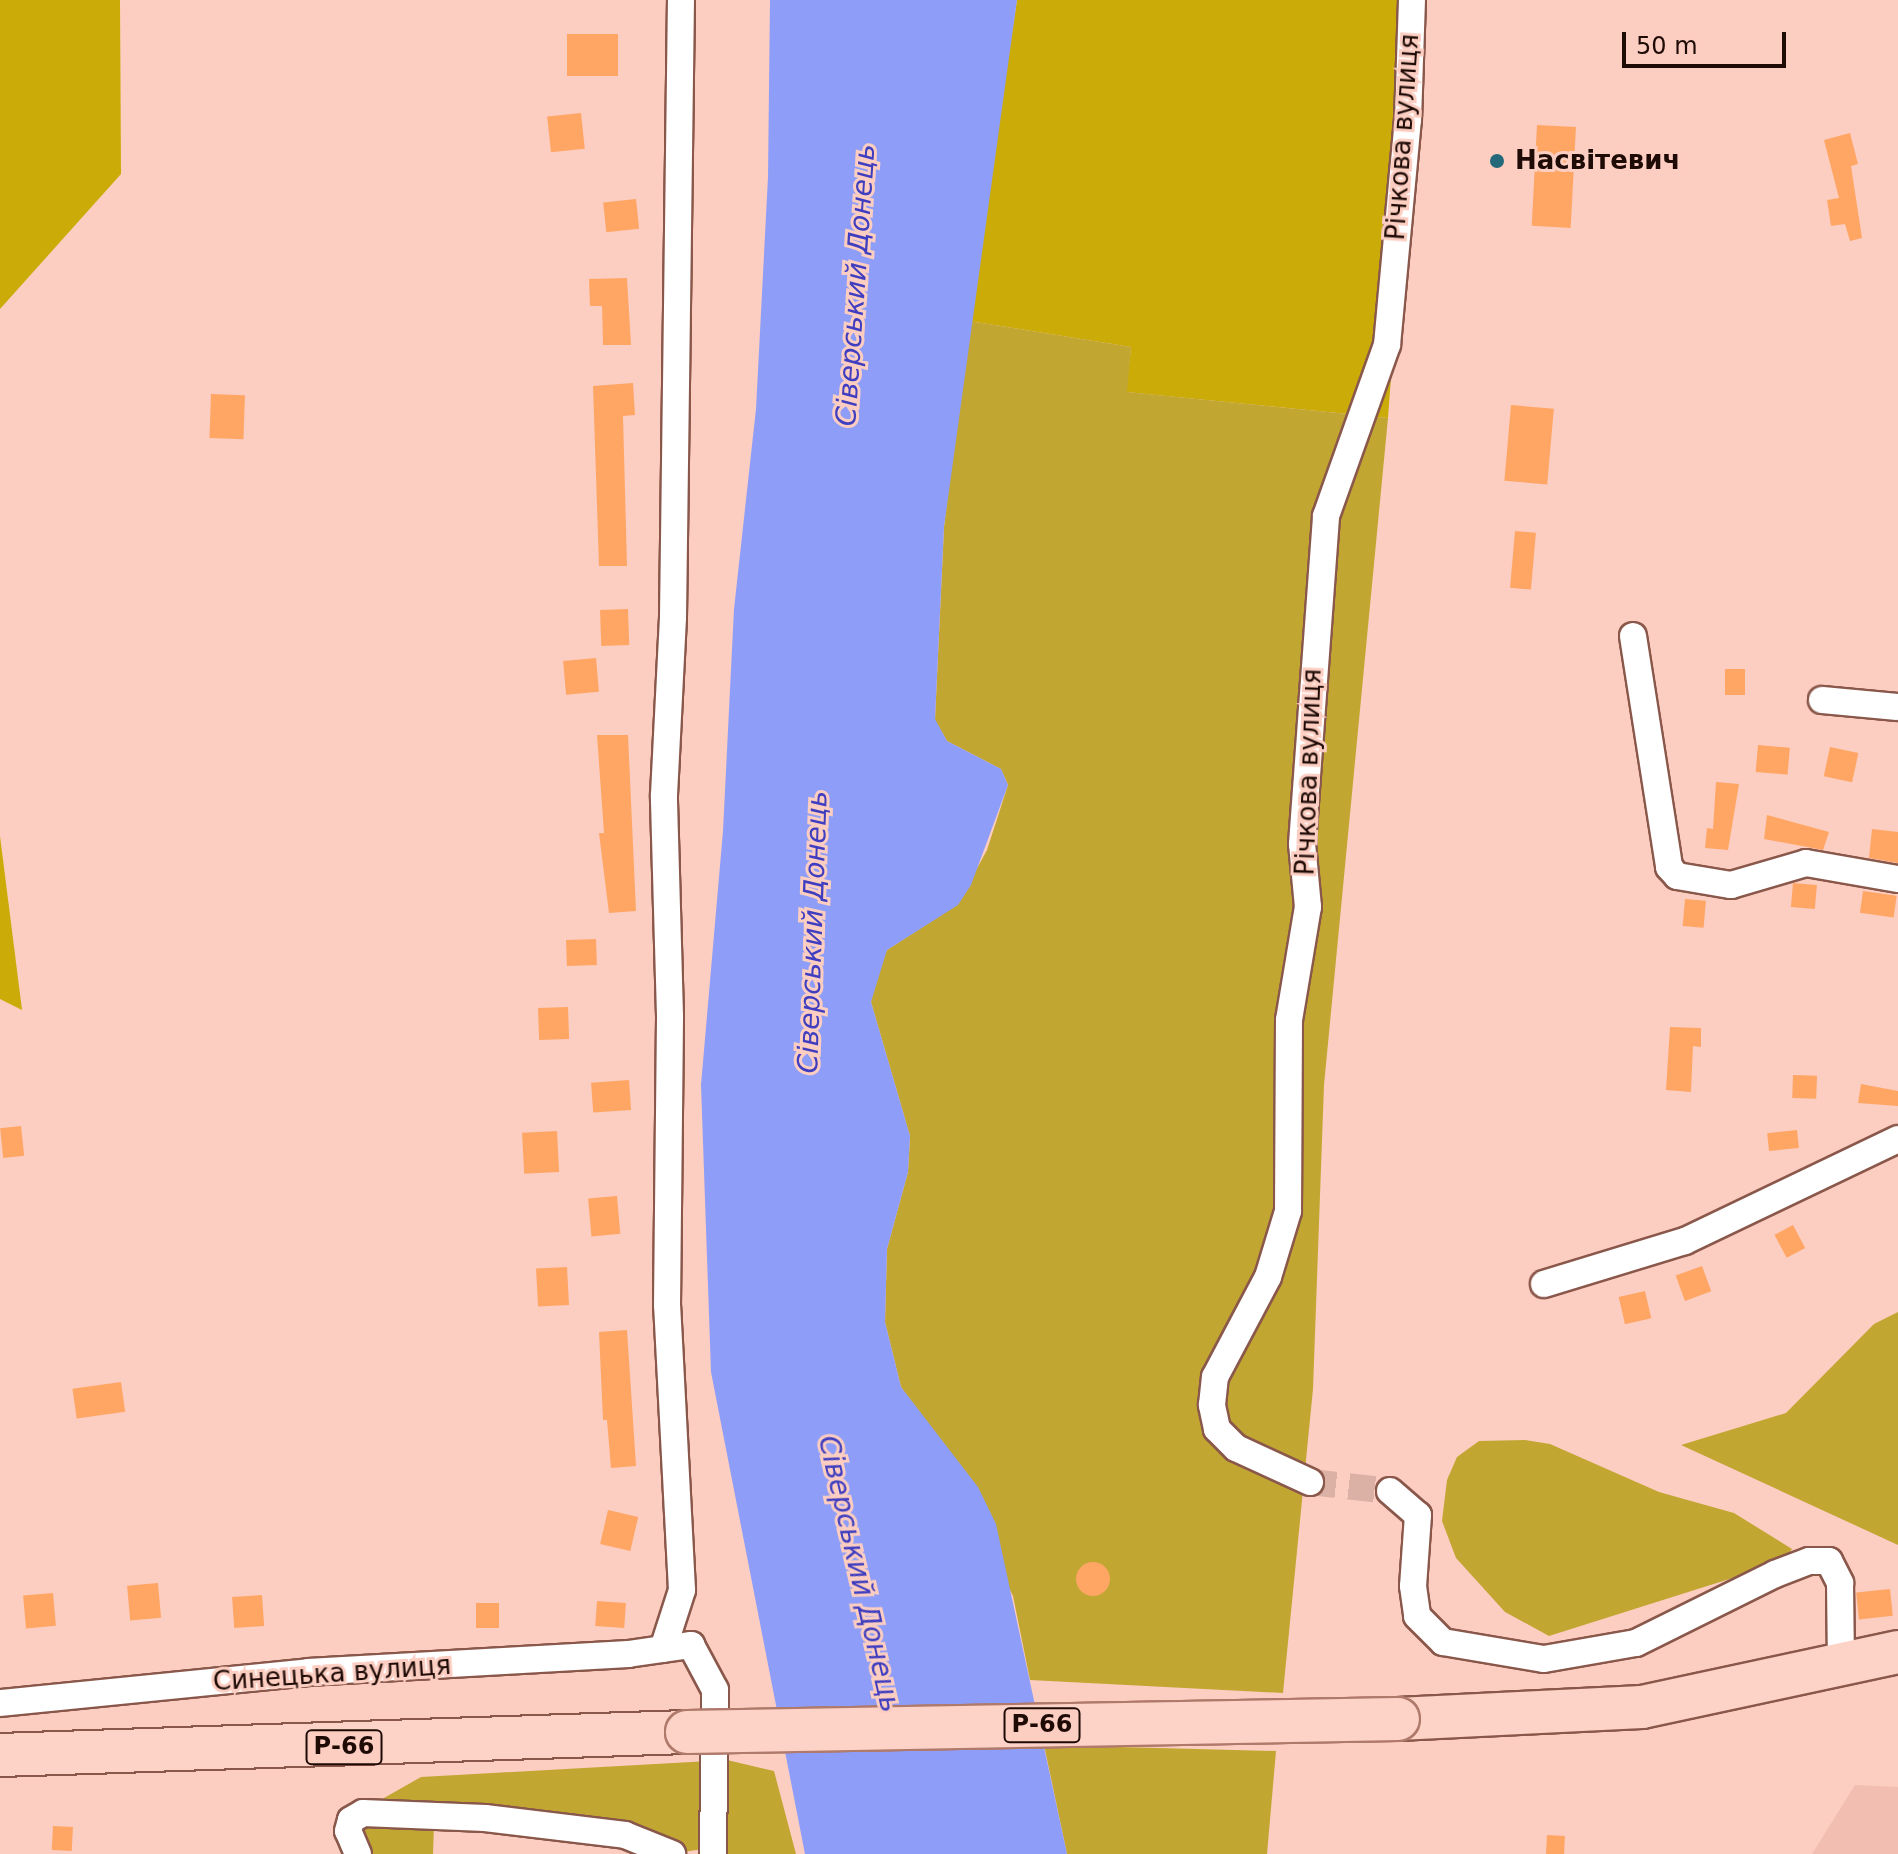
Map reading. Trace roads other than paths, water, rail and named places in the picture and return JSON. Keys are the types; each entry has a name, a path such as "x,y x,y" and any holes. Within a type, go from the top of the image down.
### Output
{"main road":[{"name":"Р-66","path":"0,1755 687,1732 1398,1719 1642,1707 1898,1652"}],"street":[{"path":"663,1649 682,1590 667,1305 670,1016 664,795 673,617 681,0"},
{"name":"Річкова вулиця","path":"1310,1482 1236,1448 1217,1429 1212,1405 1215,1377 1268,1277 1288,1211 1289,1020 1308,907 1302,844 1326,516 1387,345 1408,120 1412,0"},
{"path":"1633,636 1669,867 1677,876 1731,885 1806,863 1898,879"},
{"path":"1822,700 1898,707"},
{"path":"1544,1284 1685,1241 1898,1139"},
{"path":"1390,1491 1418,1515 1413,1586 1417,1616 1428,1632 1443,1642 1544,1659 1636,1643 1775,1574 1809,1561 1829,1561 1840,1583 1841,1665"},
{"name":"Синецька вулиця","path":"0,1703 308,1672 691,1645 715,1690 713,1854"},
{"path":"358,1854 348,1831 351,1820 363,1813 485,1818 625,1835 672,1854"}],"water":[{"name":"Сіверський Донець","path":"770,0 1017,0 944,527 935,719 947,741 1001,769 1008,785 971,885 958,905 887,950 871,1002 910,1136 908,1172 887,1249 885,1322 901,1387 978,1487 996,1524 1067,1854 805,1854 711,1372 701,1085 723,831 734,609 756,409 768,177"}],"tunnel":[{"path":"1310,1482 1390,1491"}],"place":[{"name":"Насвітевич","path":"1497,161"}]}
